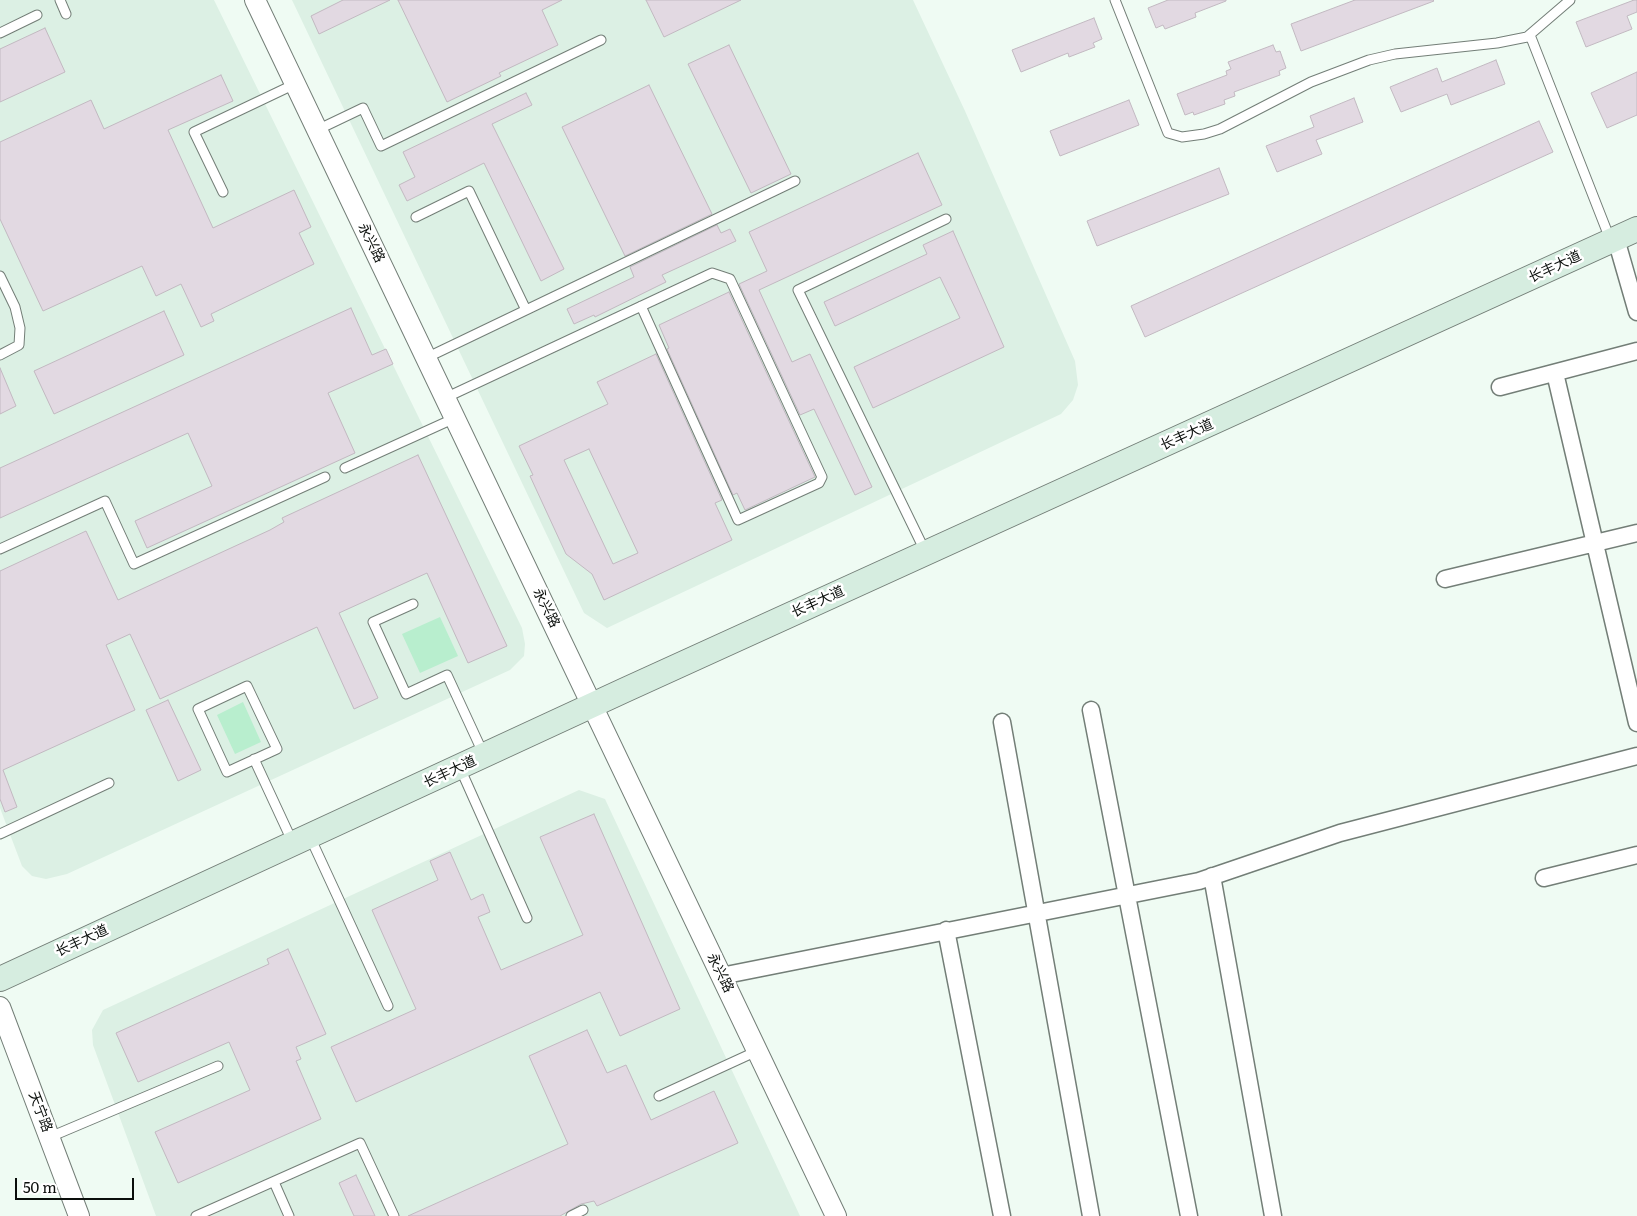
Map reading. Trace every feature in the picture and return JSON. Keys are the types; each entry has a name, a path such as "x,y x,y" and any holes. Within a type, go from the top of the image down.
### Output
{"main road":[{"name":"长丰大道","path":"0,979 592,705 1637,229"}],"street":[{"name":"永兴路","path":"255,0 836,1216"},
{"path":"1613,240 1637,312"},
{"path":"1500,388 1637,351"},
{"path":"1555,373 1637,723"},
{"path":"1446,579 1637,533"},
{"path":"1091,710 1189,1216"},
{"path":"1002,722 1092,1216"},
{"path":"721,976 1127,895 1212,876 1340,833 1637,756"},
{"path":"1544,878 1637,855"},
{"path":"1212,876 1274,1216"},
{"path":"946,930 1002,1216"},
{"name":"天宁路","path":"0,1007 80,1216"}],"lane":[{"path":"60,0 66,14"},
{"path":"1115,0 1168,133 1182,137 1204,134 1220,128 1311,82 1368,60 1395,54 1497,43 1530,35 1570,0"},
{"path":"0,33 37,15"},
{"path":"1530,35 1613,240"},
{"path":"317,130 363,108 381,146 601,40"},
{"path":"223,192 194,132 296,84"},
{"path":"426,358 795,181"},
{"path":"416,217 469,191 526,310"},
{"path":"926,553 798,290 946,219"},
{"path":"445,398 641,306 712,273 730,279 822,477 819,483 738,520 641,306"},
{"path":"0,276 15,307 20,328 19,345 0,355"},
{"path":"345,468 455,418"},
{"path":"0,549 105,501 134,564 325,477"},
{"path":"413,604 373,622 406,694 447,675 484,756"},
{"path":"248,686 276,749 254,759 227,772 198,709 248,686"},
{"path":"254,759 302,840 388,1006"},
{"path":"460,767 527,918"},
{"path":"0,834 109,783"},
{"path":"659,1096 758,1051"},
{"path":"50,1138 218,1066"},
{"path":"196,1216 360,1144 394,1216"},
{"path":"274,1182 289,1216"},
{"path":"571,1216 583,1210"}],"shaded area":[{"path":"0,0 214,0 522,628 525,644 524,656 510,670 67,874 46,879 32,876 22,866 0,808"},
{"path":"292,0 913,0 965,111 1075,361 1078,385 1073,400 1061,414 607,628 584,613"},
{"path":"579,790 605,799 800,1216 156,1216 93,1045 92,1030 103,1010"}],"green space":[{"path":"440,617 458,656 420,673 402,634"},
{"path":"243,702 261,742 235,754 217,715"}],"building":[{"path":"343,0 390,0 319,34 311,16"},
{"path":"398,0 562,0 542,10 558,45 499,73 501,76 447,102"},
{"path":"646,0 741,0 664,37"},
{"path":"1168,0 1226,1 1195,13 1196,17 1165,29 1163,25 1156,28 1148,8"},
{"path":"1355,0 1434,1 1301,51 1291,24"},
{"path":"1637,0 1637,12 1627,16 1632,29 1586,47 1576,22"},
{"path":"1094,18 1102,39 1093,43 1095,47 1069,57 1068,53 1021,72 1012,50"},
{"path":"45,28 65,72 0,102 0,49"},
{"path":"729,45 791,174 751,193 688,64"},
{"path":"1273,45 1276,52 1280,51 1286,68 1279,71 1280,75 1234,92 1235,96 1224,100 1225,104 1194,115 1193,112 1185,115 1177,94 1227,75 1226,71 1231,69 1228,62"},
{"path":"1496,60 1505,84 1451,105 1447,94 1401,112 1390,87 1437,68 1442,82"},
{"path":"1637,72 1637,115 1607,128 1591,93"},
{"path":"221,75 233,101 168,130 213,228 294,190 311,227 299,233 314,264 211,314 214,321 201,327 181,284 156,296 142,266 43,311 0,219 0,142 91,100 104,129"},
{"path":"649,85 712,214 625,256 562,127"},
{"path":"526,93 532,105 492,124 564,269 541,281 484,163 407,201 399,185 415,177 403,152"},
{"path":"1354,98 1363,122 1316,140 1322,154 1277,172 1266,146 1314,127 1310,116"},
{"path":"1129,100 1139,125 1060,156 1050,131"},
{"path":"1539,121 1553,152 1145,337 1131,306"},
{"path":"918,153 942,205 759,290 792,362 810,354 872,487 855,495 814,409 800,415 739,284 767,271 749,232"},
{"path":"1219,168 1229,194 1097,246 1087,221"},
{"path":"717,225 721,233 730,229 736,241 662,275 666,282 595,317 594,315 574,324 567,309 634,277 630,267"},
{"path":"953,231 1004,347 873,408 854,367 960,318 940,277 835,326 824,302 927,254 923,245"},
{"path":"729,292 815,477 745,510 737,493 733,495 667,349 669,348 659,325"},
{"path":"351,308 372,355 386,349 393,364 328,393 355,453 147,548 135,521 212,486 188,433 0,518 0,468"},
{"path":"164,311 184,355 54,414 34,371"},
{"path":"656,354 722,500 715,503 732,540 604,600 592,574 566,554 530,476 533,475 519,446 608,404 597,382","holes":["589,449 638,553 613,564 564,460"]},
{"path":"0,368 16,406 0,414"},
{"path":"418,455 507,646 468,663 427,573 339,613 378,698 354,709 317,627 160,699 130,634 106,645 135,710 3,770 17,807 5,812 0,799 0,571 86,531 118,600 270,530 284,522 282,518"},
{"path":"168,700 201,770 178,781 146,710"},
{"path":"594,814 680,1009 620,1036 600,992 356,1102 331,1047 416,1009 372,910 438,880 430,861 450,852 471,900 483,894 490,912 478,917 501,970 583,935 540,837"},
{"path":"288,949 326,1034 296,1047 301,1059 296,1061 321,1119 178,1183 155,1132 250,1090 229,1042 138,1082 116,1033 269,964 267,959"},
{"path":"587,1030 607,1073 626,1065 651,1120 714,1091 738,1143 597,1206 594,1201 581,1204 560,1216 408,1216 568,1144 529,1056"},
{"path":"356,1175 375,1216 354,1216 339,1183"}]}
